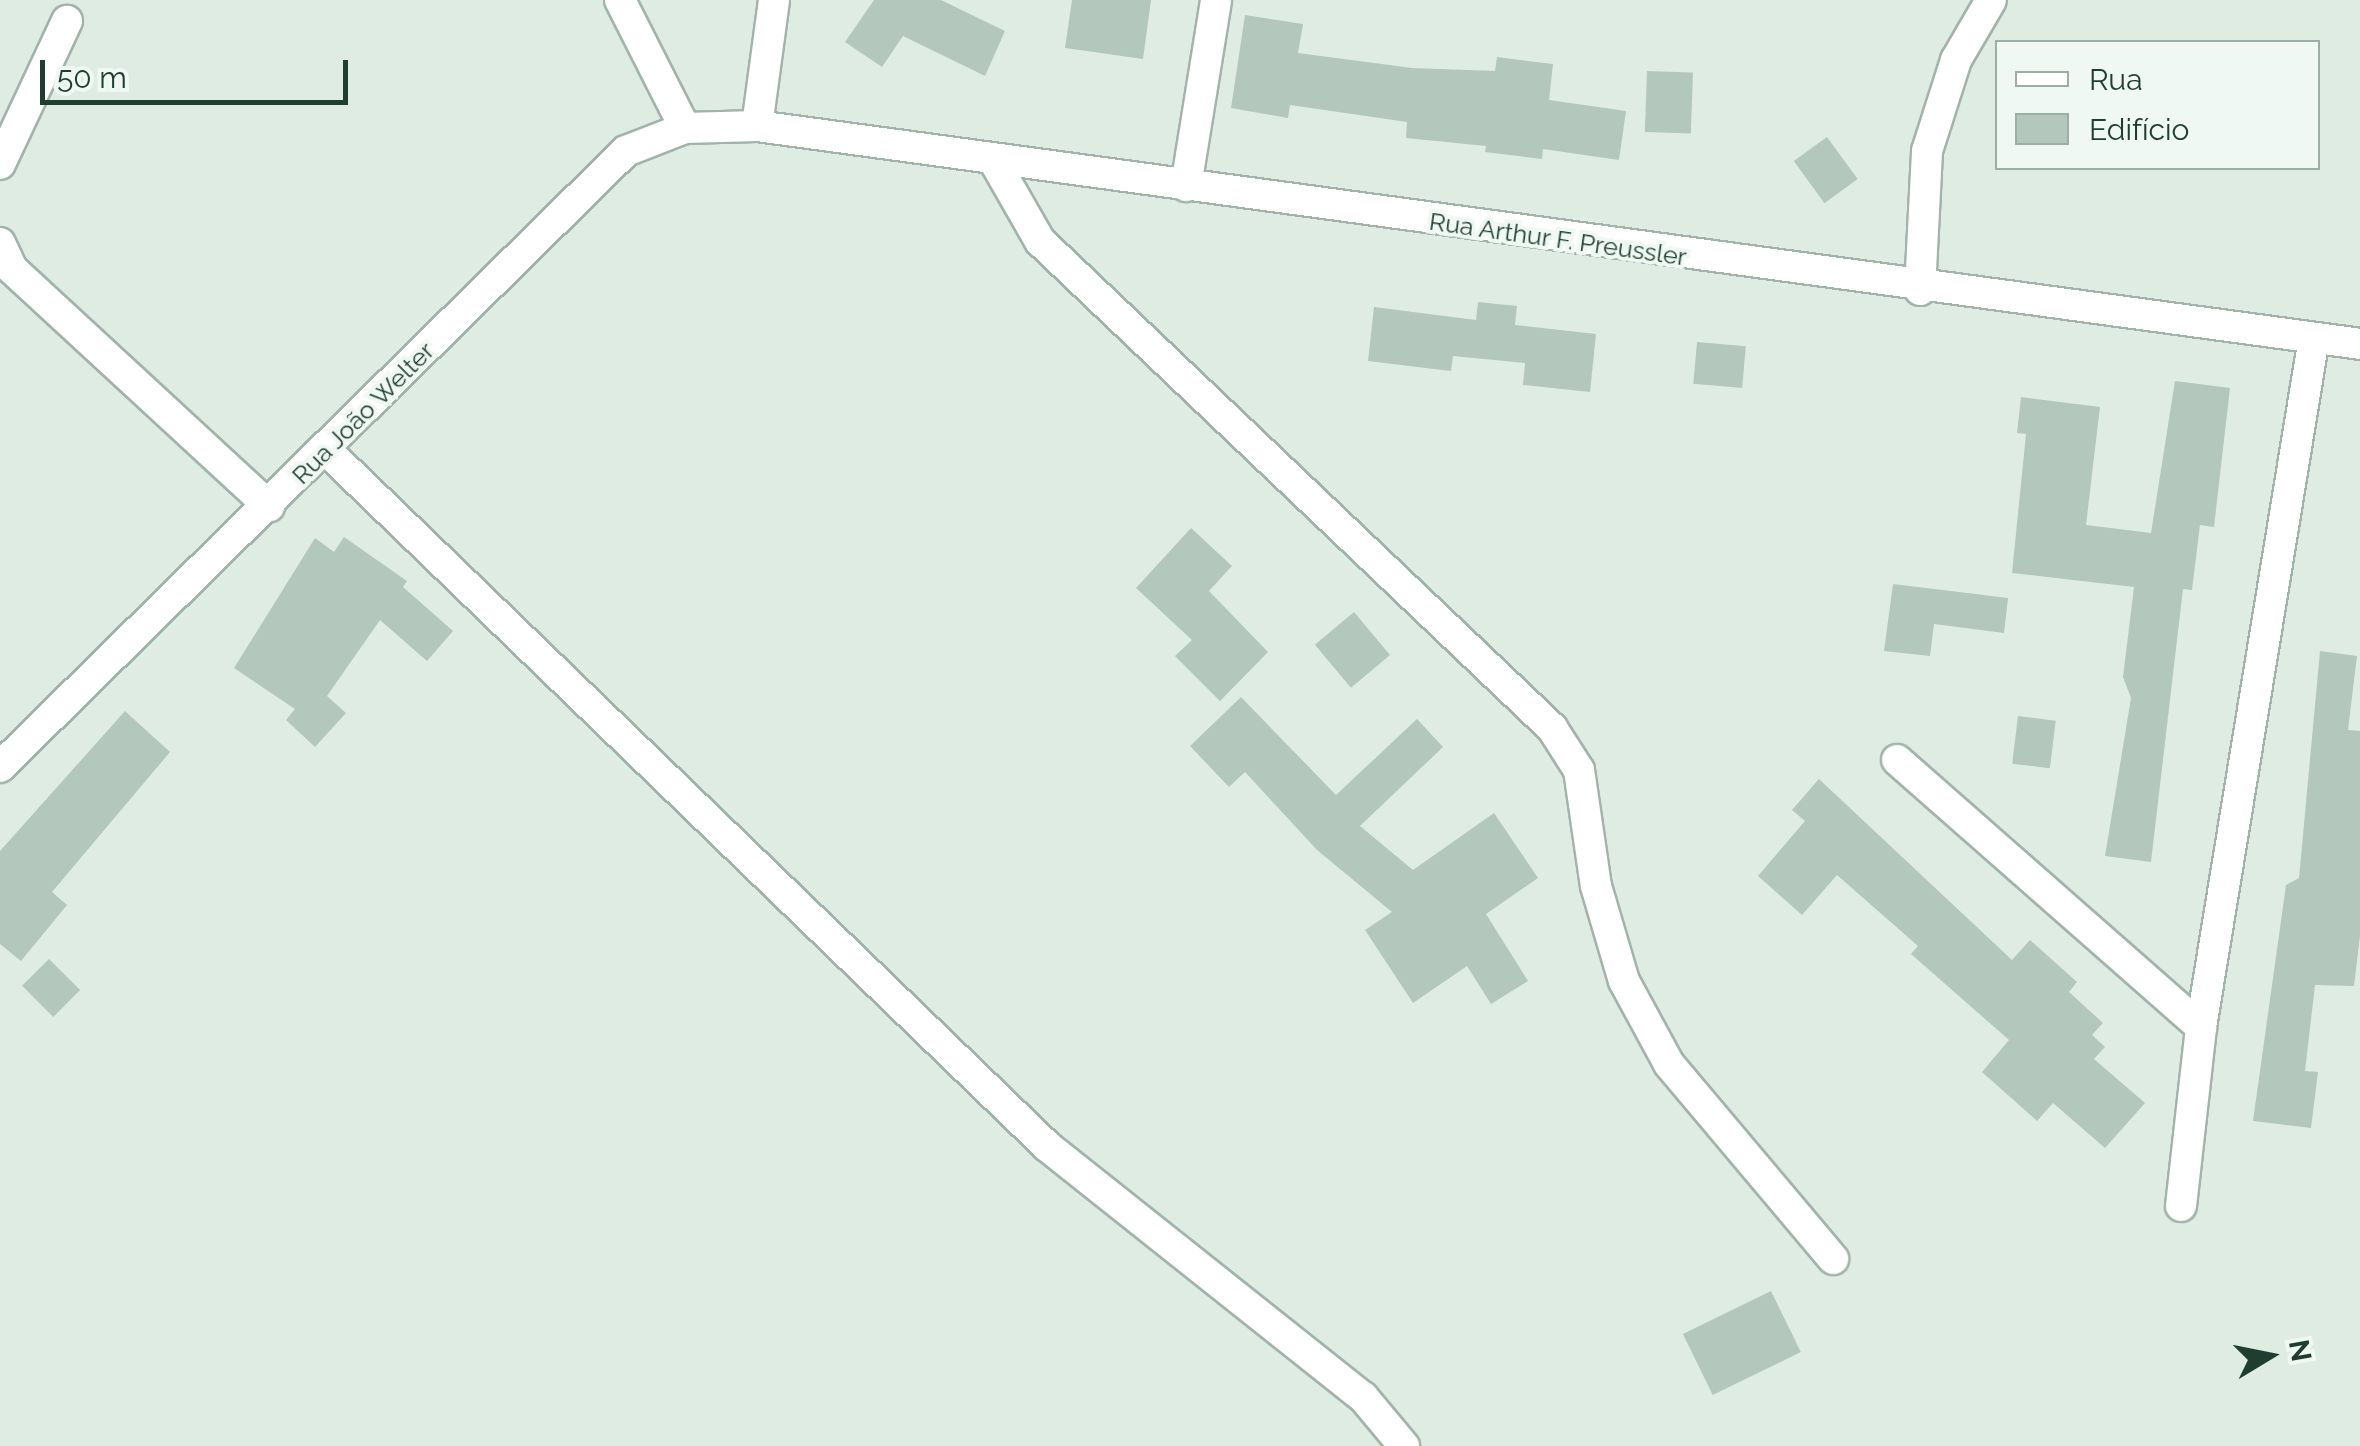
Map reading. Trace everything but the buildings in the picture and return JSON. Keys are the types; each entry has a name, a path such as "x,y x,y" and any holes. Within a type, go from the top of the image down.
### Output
{"street":[{"path":"620,0 685,128"},
{"path":"757,126 774,0"},
{"path":"1186,186 1216,0"},
{"path":"1920,290 1928,151 1956,60 1992,0"},
{"path":"0,164 67,21"},
{"name":"Rua João Welter","path":"0,767 626,151 685,128 757,126"},
{"name":"Rua Arthur F. Preussler","path":"757,126 1920,290 2360,344"},
{"path":"993,159 1040,241 1552,728 1579,770 1596,886 1624,981 1670,1064 1833,1258"},
{"path":"0,242 12,269 269,506"},
{"path":"2181,1206 2201,1026 2314,338"},
{"path":"326,450 1047,1146 1364,1397 1404,1446"},
{"path":"1896,760 2201,1026"}]}
